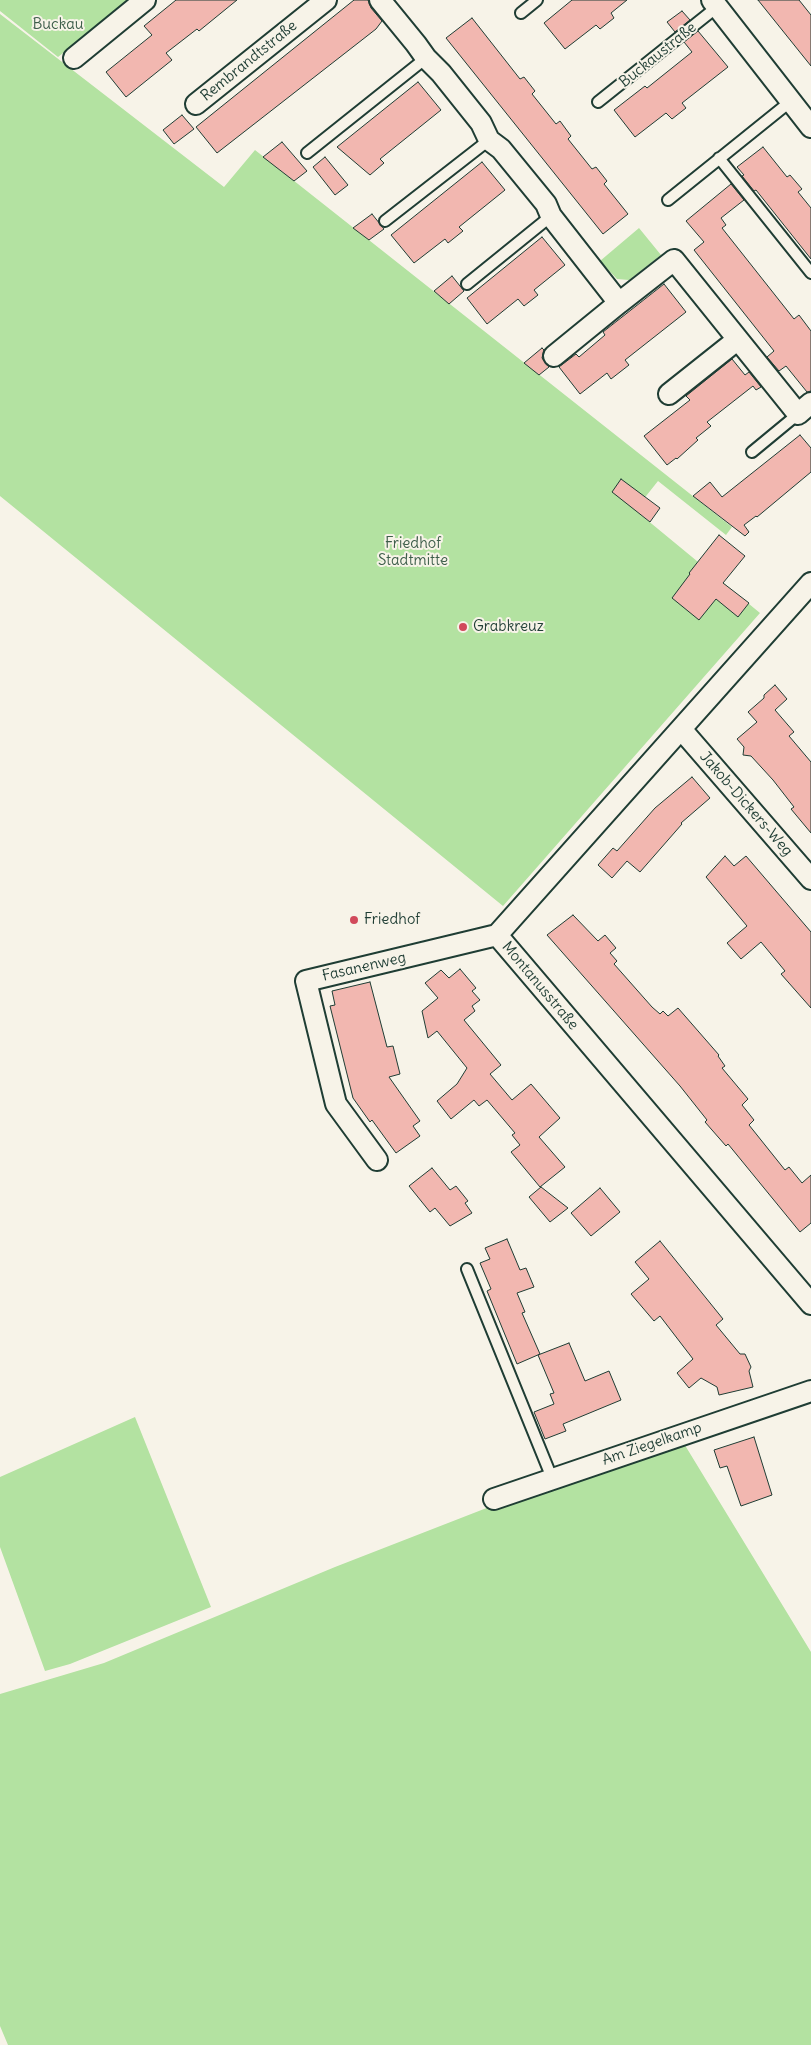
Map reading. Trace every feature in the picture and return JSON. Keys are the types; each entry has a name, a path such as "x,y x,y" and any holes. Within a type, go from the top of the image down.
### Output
{"street":[{"path":"74,58 145,0"},
{"name":"Rembrandtstraße","path":"196,104 326,0"},
{"path":"380,0 475,116 489,140 501,149 546,204 551,216 619,304"},
{"name":"Buckaustraße","path":"714,4 811,127"},
{"path":"554,356 674,260 737,340 804,409"},
{"path":"669,394 737,340"},
{"name":"Montanusstraße","path":"811,583 497,936 811,1304"},
{"name":"Jakob-Dickers-Weg","path":"681,729 811,879"},
{"name":"Fasanenweg","path":"377,1160 336,1104 306,981 497,936"},
{"name":"Am Ziegelkamp","path":"494,1499 811,1391"}],"lane":[{"path":"521,13 537,0"},
{"name":"Buckaustraße","path":"598,102 714,4"},
{"path":"307,153 426,58"},
{"path":"668,200 791,101"},
{"path":"385,222 489,140"},
{"path":"719,158 811,273"},
{"path":"467,284 551,216"},
{"path":"752,452 804,409"},
{"path":"467,1269 552,1478"}],"green space":[{"name":"Buckau","path":"0,0 130,0 58,57 0,11"},
{"name":"Friedhof Stadtmitte","path":"0,14 224,187 255,150 732,527 726,535 658,481 635,510 760,613 503,906 0,496"},
{"path":"639,228 661,255 629,280 617,279 600,261"},
{"path":"135,1417 211,1607 70,1664 45,1671 0,1547 0,1477"},
{"path":"683,1442 811,1652 811,2045 8,2045 0,2026 0,1694 104,1663 335,1567 502,1502"}],"building":[{"path":"176,0 237,0 199,31 197,29 166,53 172,60 126,97 106,72 152,35 144,26"},
{"path":"354,0 368,0 371,8 382,21 376,29 217,153 196,127"},
{"path":"572,0 627,0 611,13 614,18 600,29 596,25 565,49 544,23"},
{"path":"758,0 799,0 811,15 811,66"},
{"path":"682,11 690,20 675,32 667,22"},
{"path":"472,18 520,79 524,77 535,91 532,94 556,124 560,121 571,136 568,139 592,169 596,167 607,181 604,184 628,214 603,234 446,38"},
{"path":"698,31 728,67 682,103 686,108 672,119 666,113 635,137 614,110 645,86 647,88 692,52 684,42"},
{"path":"418,82 441,110 380,159 384,163 370,175 337,147"},
{"path":"182,115 194,129 174,144 163,130"},
{"path":"282,142 307,171 294,181 263,157"},
{"path":"763,147 787,177 790,175 802,189 798,192 811,208 811,259 756,190 754,191 737,167"},
{"path":"325,157 348,185 335,195 313,167"},
{"path":"482,162 505,190 459,227 463,231 448,243 445,239 414,263 391,235"},
{"path":"731,184 744,200 721,218 726,225 722,228 794,319 799,315 811,331 811,391 807,392 786,366 779,371 767,357 774,351 694,250 704,242 686,221"},
{"path":"372,214 384,229 369,240 353,228"},
{"path":"542,237 565,265 534,290 538,295 524,306 518,299 487,324 467,298"},
{"path":"452,276 464,291 449,304 434,291"},
{"path":"664,284 686,312 625,360 629,365 611,379 607,373 580,394 559,367 576,354 579,357 605,335 603,332"},
{"path":"542,348 544,350 542,358 549,367 539,375 524,363"},
{"path":"732,359 745,375 749,372 761,387 756,390 753,386 707,422 711,426 696,438 698,440 677,459 667,465 644,436 690,400 686,396"},
{"path":"800,435 811,448 811,472 757,517 744,525 749,532 745,536 693,496 710,482 722,497"},
{"path":"621,479 660,508 650,522 612,492"},
{"path":"719,535 745,556 723,583 749,603 738,617 716,599 699,620 672,598"},
{"path":"775,685 787,699 775,710 794,732 789,736 811,762 811,833 791,809 794,807 773,780 751,756 743,755 744,747 737,739 757,722 748,712"},
{"path":"692,777 710,798 681,823 640,872 627,861 612,878 598,865 613,848 617,851 655,808"},
{"path":"725,856 734,866 746,856 811,932 811,1008 781,974 785,971 761,942 741,959 727,943 747,926 706,877"},
{"path":"573,915 598,941 605,935 616,948 610,953 617,961 614,964 652,1007 660,1014 663,1011 668,1016 678,1008 719,1055 725,1066 722,1068 748,1099 742,1105 754,1120 749,1125 785,1170 789,1167 802,1183 811,1175 811,1223 800,1232 728,1144 726,1146 705,1122 707,1120 680,1086 547,935"},
{"path":"460,969 476,988 472,991 480,1000 472,1006 475,1011 464,1020 501,1065 490,1074 512,1100 531,1084 560,1118 539,1137 565,1167 540,1187 511,1152 520,1145 512,1135 515,1133 487,1100 479,1106 474,1100 451,1119 437,1101 457,1084 467,1068 437,1031 428,1038 422,1011 438,998 425,983 441,970 449,978"},
{"path":"370,982 387,1047 393,1046 400,1074 389,1077 420,1121 413,1126 420,1136 396,1153 353,1098 330,1006 335,1005 332,991"},
{"path":"432,1168 450,1190 456,1186 468,1201 465,1203 472,1213 450,1226 435,1208 430,1212 409,1186"},
{"path":"541,1187 568,1208 550,1222 529,1197"},
{"path":"600,1188 620,1212 591,1236 571,1213"},
{"path":"507,1239 520,1270 526,1268 534,1287 517,1293 525,1312 522,1313 540,1354 517,1364 487,1291 491,1289 480,1263 490,1259 485,1248"},
{"path":"660,1241 723,1319 716,1325 740,1354 745,1354 751,1367 749,1371 753,1387 719,1395 717,1387 701,1378 689,1388 677,1373 693,1359 660,1316 654,1321 631,1294 649,1279 635,1262"},
{"path":"569,1343 585,1381 609,1371 621,1400 563,1424 566,1431 545,1439 534,1412 554,1404 550,1394 554,1393 538,1355"},
{"path":"754,1437 772,1495 741,1506 727,1466 720,1468 714,1450"}],"place":[{"name":"Grabkreuz","path":"463,627"},
{"name":"Friedhof","path":"354,920"}]}
